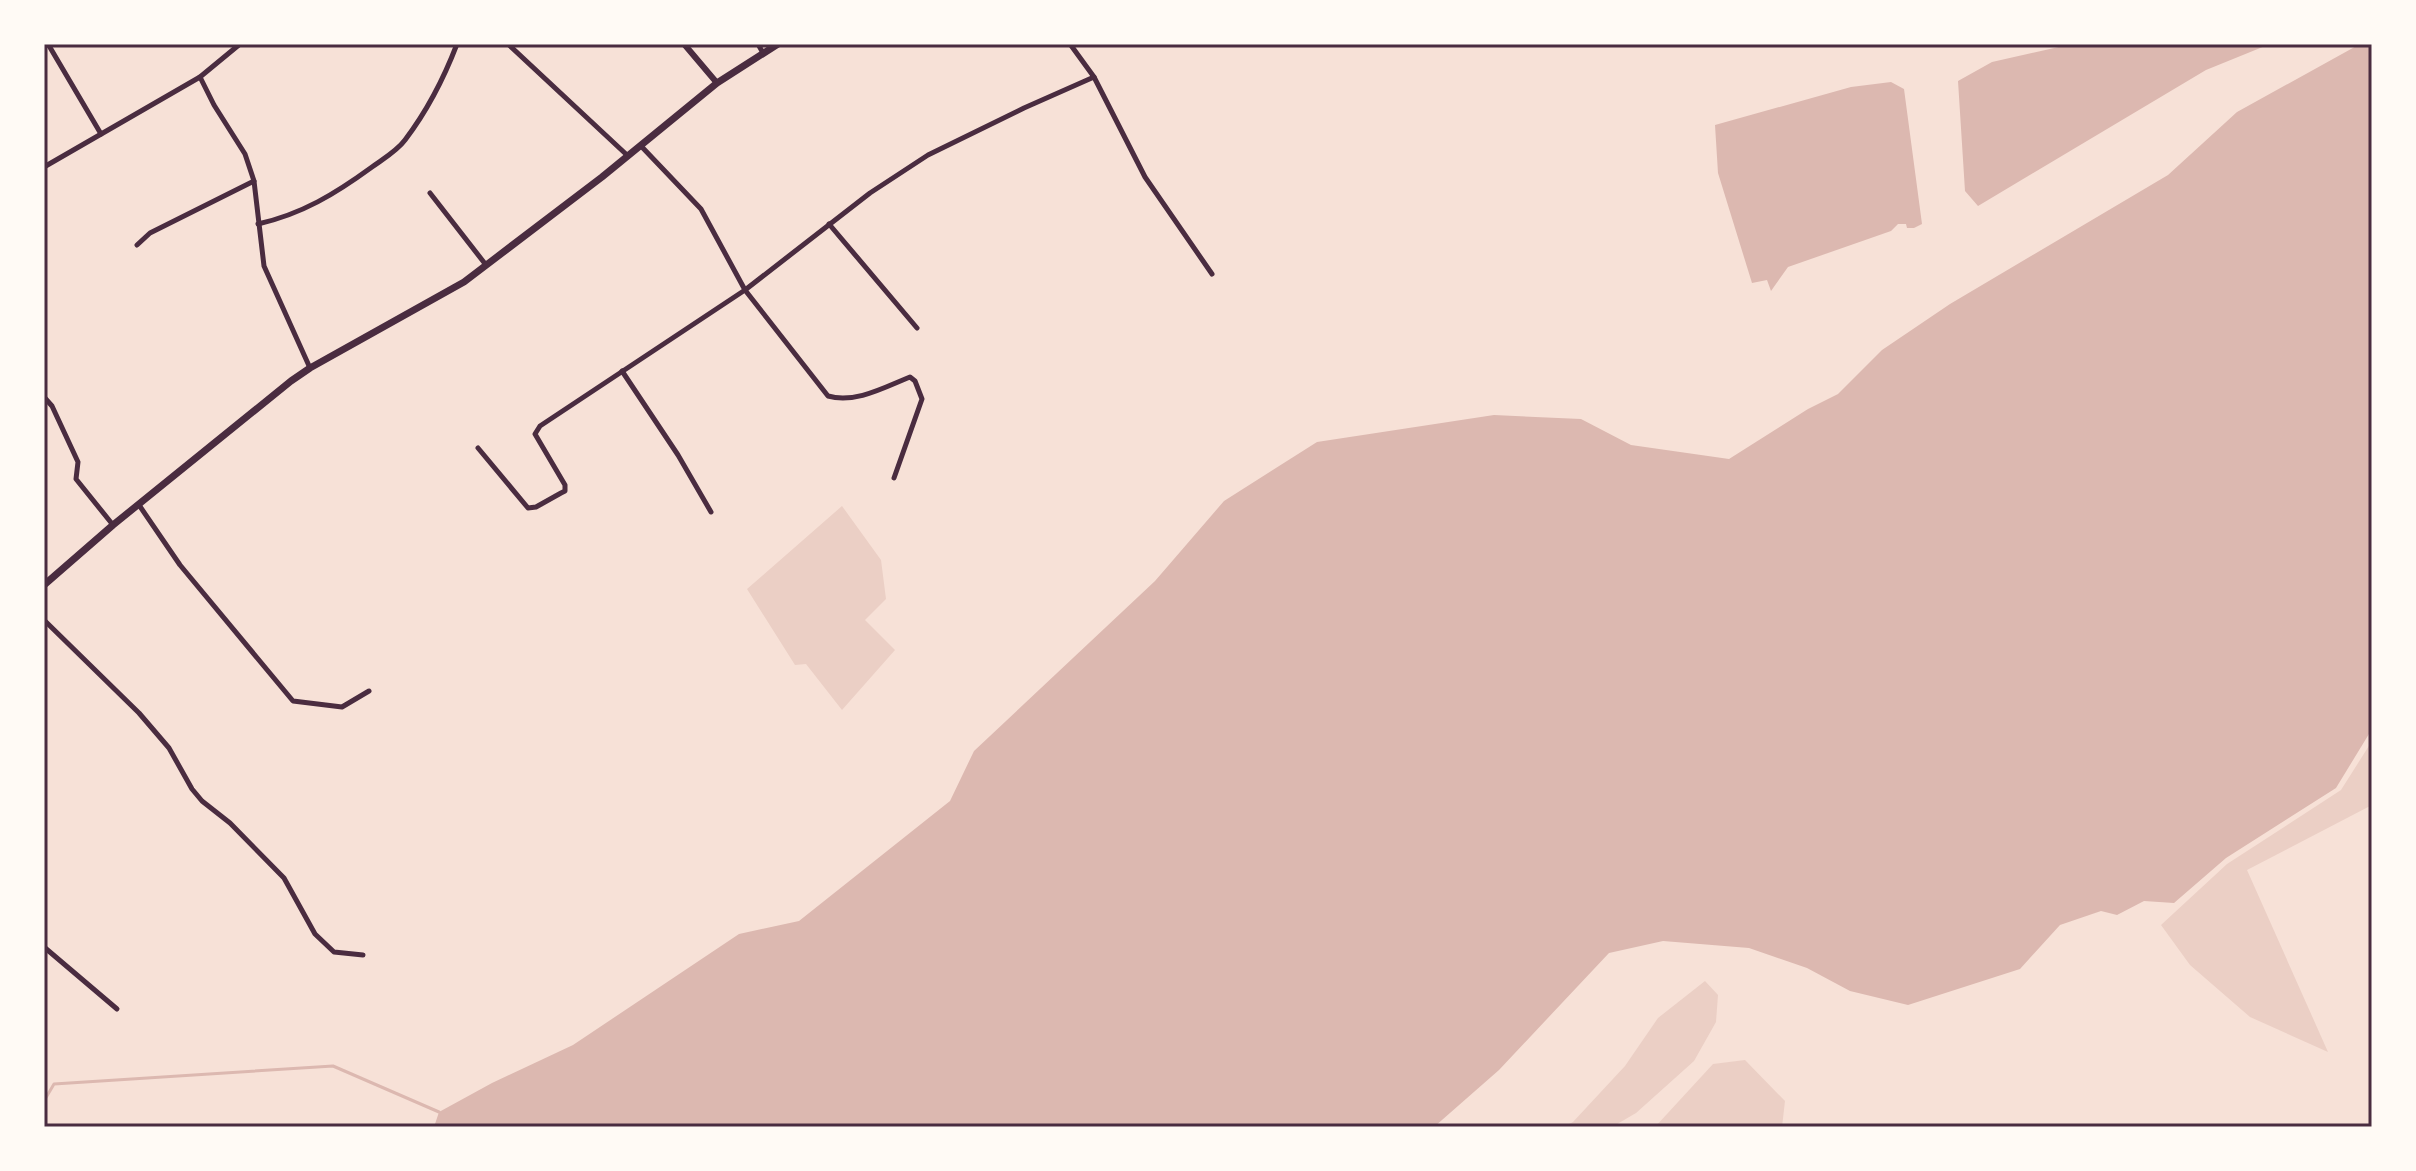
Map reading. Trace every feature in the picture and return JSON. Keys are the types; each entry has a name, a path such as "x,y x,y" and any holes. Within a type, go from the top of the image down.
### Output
{"main road":[{"path":"44,585 272,396 310,368 464,282 641,146 717,83 778,44"}],"street":[{"path":"48,44 101,134"},
{"path":"44,167 200,77 240,44"},
{"path":"258,224 309,209 339,191 403,143 444,80 457,44"},
{"path":"508,44 628,156"},
{"path":"684,44 717,83"},
{"path":"758,44 763,53"},
{"path":"1070,44 1094,77 1145,177 1212,274"},
{"path":"200,77 245,154 254,181 264,266 310,368"},
{"path":"478,448 528,508 536,507 566,488 537,440 536,430 745,290 829,224 928,155 1094,77"},
{"path":"641,146 701,209 745,290 828,396 863,396 910,377 915,381 922,399 894,478"},
{"path":"137,245 150,233 254,181"},
{"path":"430,193 486,265"},
{"path":"829,224 917,328"},
{"path":"622,371 678,455 711,512"},
{"path":"44,397 52,406 78,462 76,479 113,525"},
{"path":"139,505 180,565 293,701 342,707 369,691"},
{"path":"44,620 139,713 169,748 202,801 230,823 284,878 315,934 334,952 363,955"},
{"path":"44,947 117,1009"}],"shaded area":[{"path":"2072,44 2270,44 2206,70 1978,206 1965,191 1958,81 1992,62"},
{"path":"2360,44 2372,44 2372,729 2336,788 2226,858 2174,903 2144,901 2117,915 2101,911 2060,925 2020,969 1908,1005 1850,991 1807,968 1749,948 1663,941 1609,953 1499,1070 1434,1127 434,1127 439,1112 573,1045 739,934 799,921 950,801 974,751 1155,581 1224,501 1317,442 1494,415 1581,419 1631,445 1729,459 1808,409 1838,394 1882,350 1950,304 2168,175 2237,112"},
{"path":"1891,82 1904,89 1922,224 1907,228 1906,224 1898,224 1891,231 1788,267 1771,291 1767,280 1752,283 1718,173 1715,125 1851,87"},
{"path":"842,506 881,560 886,599 865,620 895,650 842,710 806,664 795,665 747,589"},
{"path":"2372,741 2372,805 2247,870 2328,1052 2250,1017 2190,965 2161,925 2227,864 2341,790"},
{"path":"1705,981 1718,995 1716,1022 1694,1061 1636,1113 1612,1127 1563,1127 1573,1122 1625,1066 1658,1018"},
{"path":"1745,1060 1785,1101 1782,1127 1655,1127 1713,1064"}],"waterway":[{"path":"44,1101 54,1084 333,1066 439,1112"}]}
